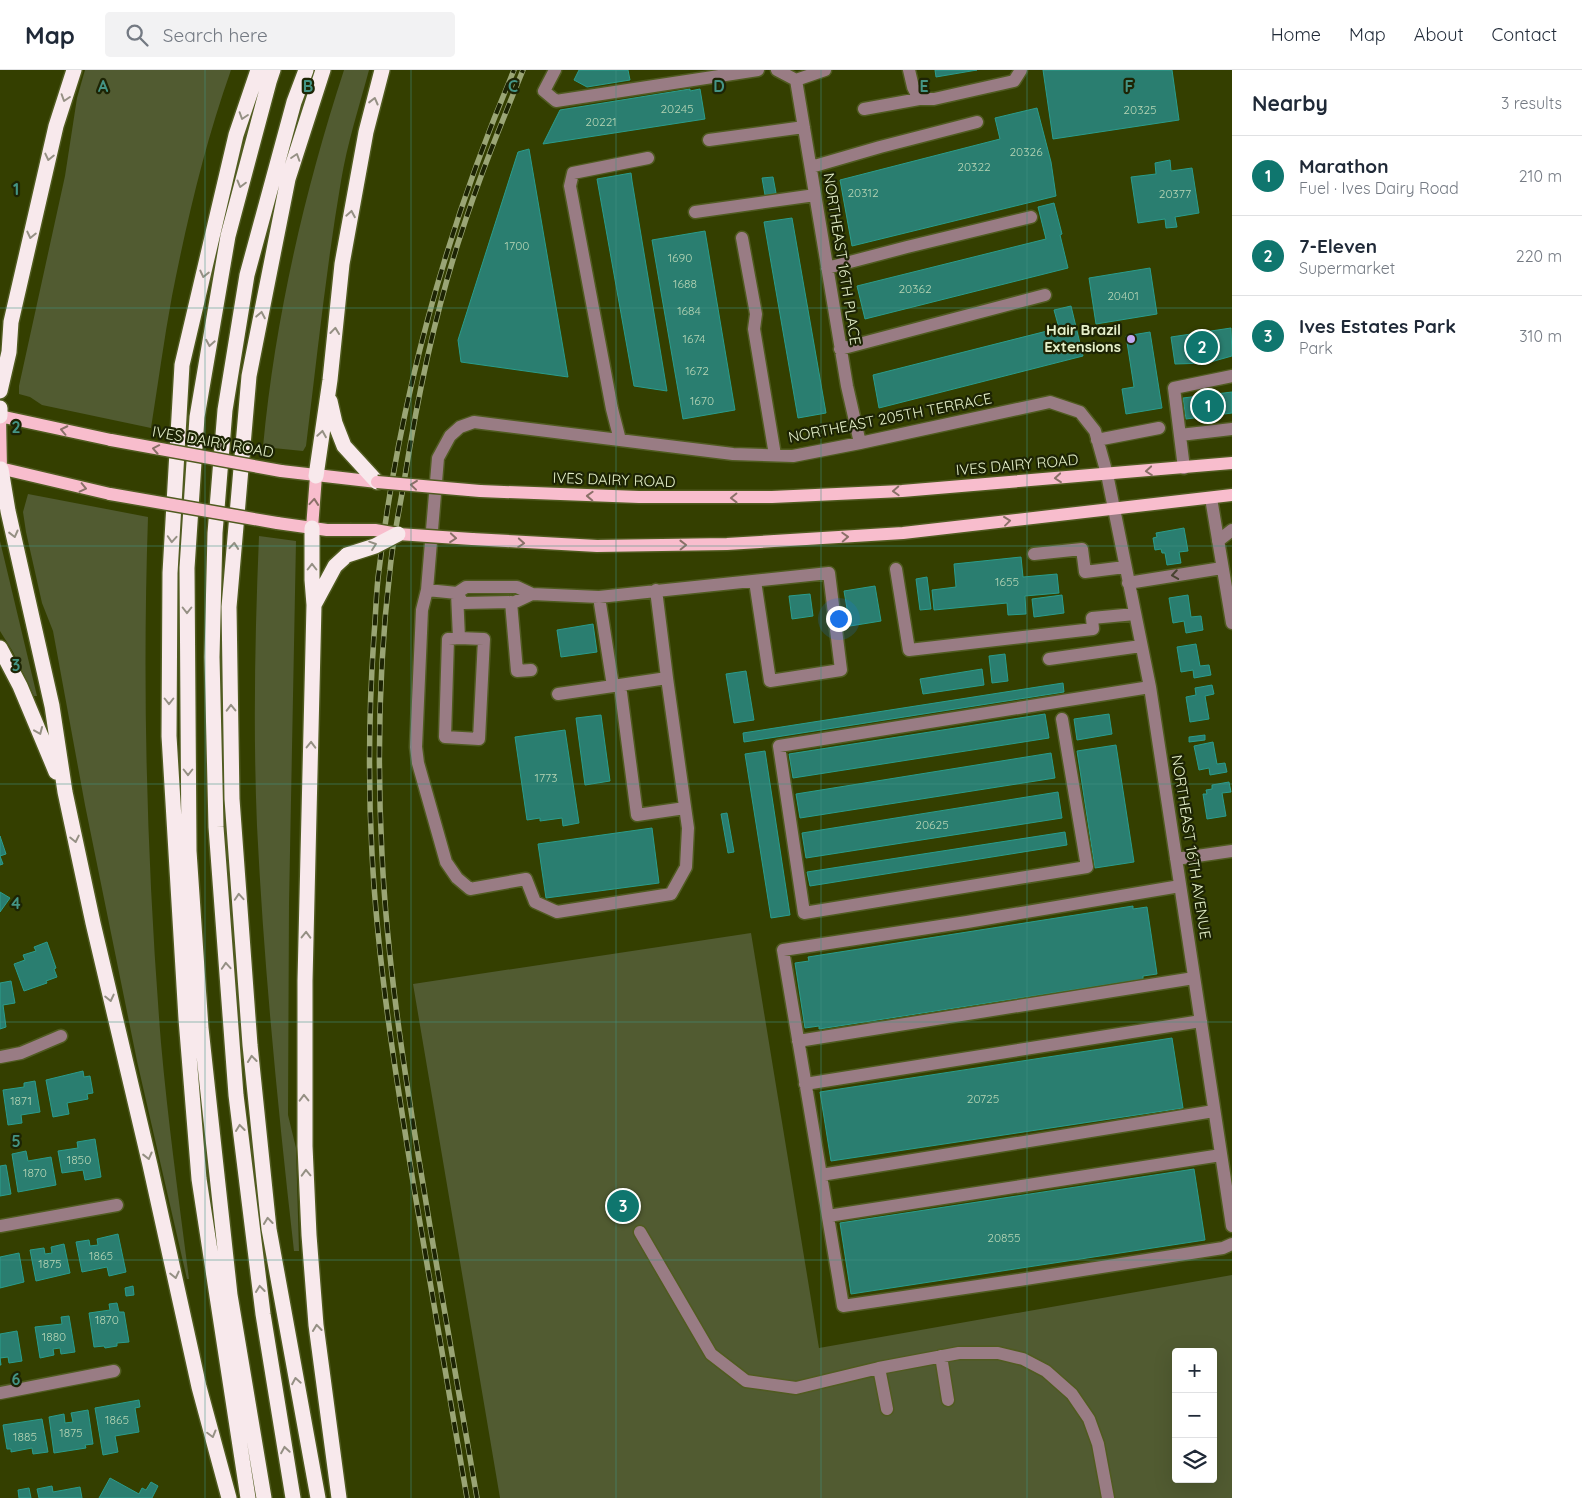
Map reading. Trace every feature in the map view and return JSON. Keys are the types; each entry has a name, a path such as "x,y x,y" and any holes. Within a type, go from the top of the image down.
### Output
{"highway":[{"path":"0,391 9,352 5,327 56,126 74,70"},
{"path":"248,1498 199,1179 188,1047 169,736 170,573 182,365 236,135 258,70"},
{"path":"264,1498 230,1296 201,1028 189,851 187,568 197,417 228,236 273,70"},
{"path":"293,1498 263,1314 236,1095 216,827 212,657 215,533 225,410 247,275 294,102 306,70"},
{"path":"318,1498 269,1229 251,1055 232,799 229,608 248,376 288,180 323,70"},
{"path":"316,476 328,392 342,264 366,132 382,70"},
{"path":"328,392 335,423 344,446 377,482"},
{"path":"0,408 0,416"},
{"path":"1,468 8,511 52,706 65,792 199,1387 228,1498"},
{"path":"312,528 314,605 305,981 305,1146 316,1326 339,1498"},
{"path":"314,605 336,566 347,555 375,546 398,534"},
{"path":"0,648 20,686 65,792"}],"main road":[{"name":"IVES DAIRY ROAD","path":"0,416 111,440 281,471 480,491 649,497 772,497 902,491 1232,463"},
{"path":"0,416 1,468 110,494 277,523 312,528 375,530 398,534 472,539 598,546 727,544 903,533 1232,495"},
{"path":"312,528 316,476"}],"street":[{"path":"555,70 544,91 556,101 717,73 758,70"},
{"path":"777,70 800,75 825,70"},
{"path":"909,70 919,99"},
{"path":"864,109 919,99 934,99 1001,85 1014,81 1020,70"},
{"name":"NORTHEAST 16TH PLACE","path":"800,75 804,127 840,349 860,443"},
{"path":"811,167 977,122"},
{"path":"709,140 804,127"},
{"path":"620,440 612,409 570,186 573,174 648,158"},
{"path":"695,212 815,195"},
{"path":"827,268 1031,217"},
{"path":"742,238 756,314 754,329 775,455"},
{"path":"840,349 1045,296"},
{"path":"1184,468 1174,388 1232,376"},
{"name":"NORTHEAST 205TH TERRACE","path":"685,808 688,828 686,867 671,894 557,912 535,902 526,879 470,889 457,878 446,862 418,763 416,747 422,610 427,590 438,458 450,436 460,427 474,422 733,454 793,456 1050,402 1080,412 1095,431 1107,474"},
{"path":"1097,440 1159,428"},
{"path":"1180,435 1232,429"},
{"name":"NORTHEAST 16TH AVENUE","path":"1107,474 1150,686 1232,1226"},
{"path":"1211,498 1232,623"},
{"path":"1218,540 1232,530"},
{"path":"1034,554 1082,550 1085,572 1125,567"},
{"path":"1128,583 1222,568"},
{"path":"896,569 909,650 1093,629 1092,618 1135,614"},
{"path":"427,590 457,593 466,587 517,587 532,594 599,597 829,573 841,670 770,681 755,581"},
{"path":"599,597 616,685 637,815 685,808 656,590"},
{"path":"457,593 463,603 511,602 532,594"},
{"path":"457,593 459,638"},
{"path":"511,602 518,671 531,670"},
{"path":"459,638 484,639 479,739 445,737 448,639 459,638"},
{"path":"1049,659 1141,646"},
{"path":"558,694 667,678"},
{"path":"1062,719 1087,867 804,913 779,746 1150,686"},
{"path":"1176,858 1232,851"},
{"path":"1180,886 986,919 783,950 843,1306 1223,1248 1232,1244"},
{"path":"798,1041 1194,978"},
{"path":"806,1084 1201,1021"},
{"path":"0,1057 21,1053 61,1036"},
{"path":"821,1175 1214,1111"},
{"path":"828,1216 1221,1155"},
{"path":"0,1226 117,1205"},
{"path":"640,1232 711,1354 746,1381 796,1388 879,1368 959,1353 998,1353 1023,1359 1046,1371 1072,1394 1089,1419 1098,1444 1108,1498"},
{"path":"941,1356 948,1400"},
{"path":"879,1368 887,1409"},
{"path":"0,1393 114,1371"}],"green space":[{"path":"85,70 231,70 197,182 184,239 169,312 151,428 42,405 30,397 19,394 19,386 65,176 77,98"},
{"path":"344,70 369,70 350,139 341,181 326,280 306,446 303,451 263,447 275,351 293,257 316,163"},
{"path":"28,494 148,517 146,715 152,912 164,1073 189,1279 187,1279 137,1061 85,805 53,631 42,603 26,532 23,512"},
{"path":"259,536 296,541 289,904 288,1115 296,1148 299,1251 294,1251 282,1145 272,1039 257,826 255,717"},
{"path":"0,541 37,696 34,696 13,652 0,631"},
{"path":"751,933 819,1348 1232,1275 1232,1498 500,1498 413,984"}],"building":[{"path":"579,70 628,70 630,80 587,87 574,80"},
{"path":"935,70 977,70 936,77"},
{"path":"1043,70 1172,70 1179,120 1053,139"},
{"path":"690,89 690,91 700,89 705,119 543,144 560,110"},
{"path":"1037,108 1051,162 1056,196 852,246 840,180 1000,139 995,118"},
{"path":"529,149 568,377 461,362 458,340 518,152"},
{"path":"1170,160 1171,171 1192,168 1199,213 1175,217 1177,227 1166,228 1165,219 1138,223 1131,177 1156,174 1155,163"},
{"path":"631,173 667,391 634,386 597,179"},
{"path":"773,177 776,193 765,195 762,178"},
{"path":"1054,203 1068,268 865,319 857,286 1046,239 1038,207"},
{"path":"792,218 826,413 798,418 764,222"},
{"path":"705,231 735,410 683,419 652,240"},
{"path":"1150,268 1157,314 1096,324 1089,278"},
{"path":"1071,306 1083,356 879,408 873,375 1059,328 1054,310"},
{"path":"1231,328 1232,356 1207,363 1175,364 1171,337"},
{"path":"1150,332 1162,408 1126,414 1122,389 1134,387 1126,336"},
{"path":"1232,392 1232,413 1186,419 1183,398"},
{"path":"1184,528 1188,551 1179,552 1181,563 1167,565 1165,553 1162,553 1161,549 1155,550 1153,538 1157,537 1156,533"},
{"path":"1021,557 1023,577 1057,574 1059,593 1025,596 1026,614 1008,615 1007,603 934,610 932,590 956,587 954,564"},
{"path":"927,577 931,609 920,610 916,579"},
{"path":"875,586 881,621 850,626 844,591"},
{"path":"810,594 813,616 792,619 789,596"},
{"path":"1062,595 1064,613 1034,617 1032,599"},
{"path":"1188,595 1191,617 1201,616 1203,630 1186,633 1184,621 1173,623 1169,598"},
{"path":"593,624 597,652 561,657 557,630"},
{"path":"1196,644 1200,666 1209,665 1211,675 1194,678 1193,670 1181,672 1177,647"},
{"path":"1005,654 1008,681 992,683 989,656"},
{"path":"982,669 984,685 923,694 920,679"},
{"path":"746,671 754,720 734,723 726,674"},
{"path":"1063,683 1064,692 744,742 743,733"},
{"path":"1212,685 1214,694 1205,696 1209,719 1190,722 1186,697 1196,695 1195,688"},
{"path":"1045,714 1049,738 793,778 789,754"},
{"path":"1109,714 1112,734 1077,740 1074,719"},
{"path":"601,715 610,781 585,785 576,718"},
{"path":"565,730 579,823 563,826 562,818 540,821 540,818 527,820 515,737"},
{"path":"1205,735 1205,740 1189,742 1189,737"},
{"path":"1213,742 1217,764 1225,763 1227,772 1210,775 1209,768 1199,770 1194,746"},
{"path":"1116,745 1134,862 1095,868 1077,751"},
{"path":"765,751 790,915 771,918 745,754"},
{"path":"1051,753 1055,778 800,818 796,794"},
{"path":"1229,782 1231,792 1222,793 1226,816 1207,819 1203,794 1207,794 1206,790 1212,789 1212,785"},
{"path":"1058,792 1062,818 806,858 802,833"},
{"path":"727,813 734,852 728,853 721,814"},
{"path":"652,828 659,883 546,898 538,844"},
{"path":"1065,832 1067,845 810,886 807,872"},
{"path":"0,836 6,854 0,856"},
{"path":"0,892 10,898 0,912"},
{"path":"1133,906 1133,909 1147,907 1157,974 1143,976 1143,979 819,1029 819,1026 805,1028 795,963 809,961 808,957"},
{"path":"47,942 56,968 54,969 57,977 46,981 47,983 24,991 14,964 25,960 23,955 36,951 34,947"},
{"path":"11,981 15,1003 3,1005 6,1027 0,1029 0,983"},
{"path":"1172,1038 1183,1108 831,1161 820,1092"},
{"path":"83,1071 84,1077 90,1076 93,1093 87,1094 88,1099 67,1103 69,1114 53,1117 46,1080"},
{"path":"35,1081 40,1112 21,1115 22,1123 8,1125 3,1090 24,1087 24,1083"},
{"path":"95,1139 101,1177 85,1180 83,1170 62,1173 58,1151 78,1148 77,1142"},
{"path":"26,1151 28,1161 51,1157 56,1185 18,1192 12,1154"},
{"path":"6,1165 11,1194 0,1196 0,1166"},
{"path":"1194,1169 1205,1240 851,1294 840,1223"},
{"path":"118,1234 126,1272 109,1276 107,1267 82,1272 76,1242 89,1240 90,1246 98,1245 97,1239"},
{"path":"64,1244 70,1273 36,1281 30,1250 44,1248 45,1254 52,1253 51,1247"},
{"path":"19,1253 24,1282 0,1288 0,1257"},
{"path":"133,1286 134,1295 126,1296 125,1288"},
{"path":"117,1303 119,1312 124,1312 129,1342 117,1343 117,1346 105,1348 104,1346 94,1347 89,1313 110,1310 109,1304"},
{"path":"69,1316 75,1352 61,1354 60,1348 53,1349 54,1355 40,1358 35,1327 62,1324 61,1317"},
{"path":"17,1331 22,1361 9,1363 8,1357 0,1358 0,1334"},
{"path":"139,1400 140,1407 135,1408 139,1432 115,1436 118,1452 103,1455 95,1408"},
{"path":"88,1410 93,1444 85,1445 86,1448 54,1453 49,1417 64,1414 65,1423 73,1422 71,1413"},
{"path":"42,1419 48,1452 33,1454 32,1448 11,1452 11,1449 7,1449 3,1425"},
{"path":"110,1478 139,1494 142,1488 146,1490 151,1482 158,1486 152,1498 99,1498"},
{"path":"52,1486 53,1492 80,1487 82,1498 39,1498 37,1489"},
{"path":"29,1488 31,1498 19,1498 18,1490"}],"railway":[{"path":"467,1498 414,1188 383,980 371,827 371,690 379,570 399,441 413,378 429,315 467,191 514,70"},
{"path":"477,1498 427,1208 396,1011 382,855 380,784 381,676 391,558 428,354 443,294 468,213 523,70"}],"place":[{"name":"Hair Brazil Extensions","path":"1131,339"},
{"name":"7-Eleven","path":"1202,347"},
{"name":"Marathon","path":"1208,406"},
{"name":"Ives Estates Park","path":"623,1206"}]}
